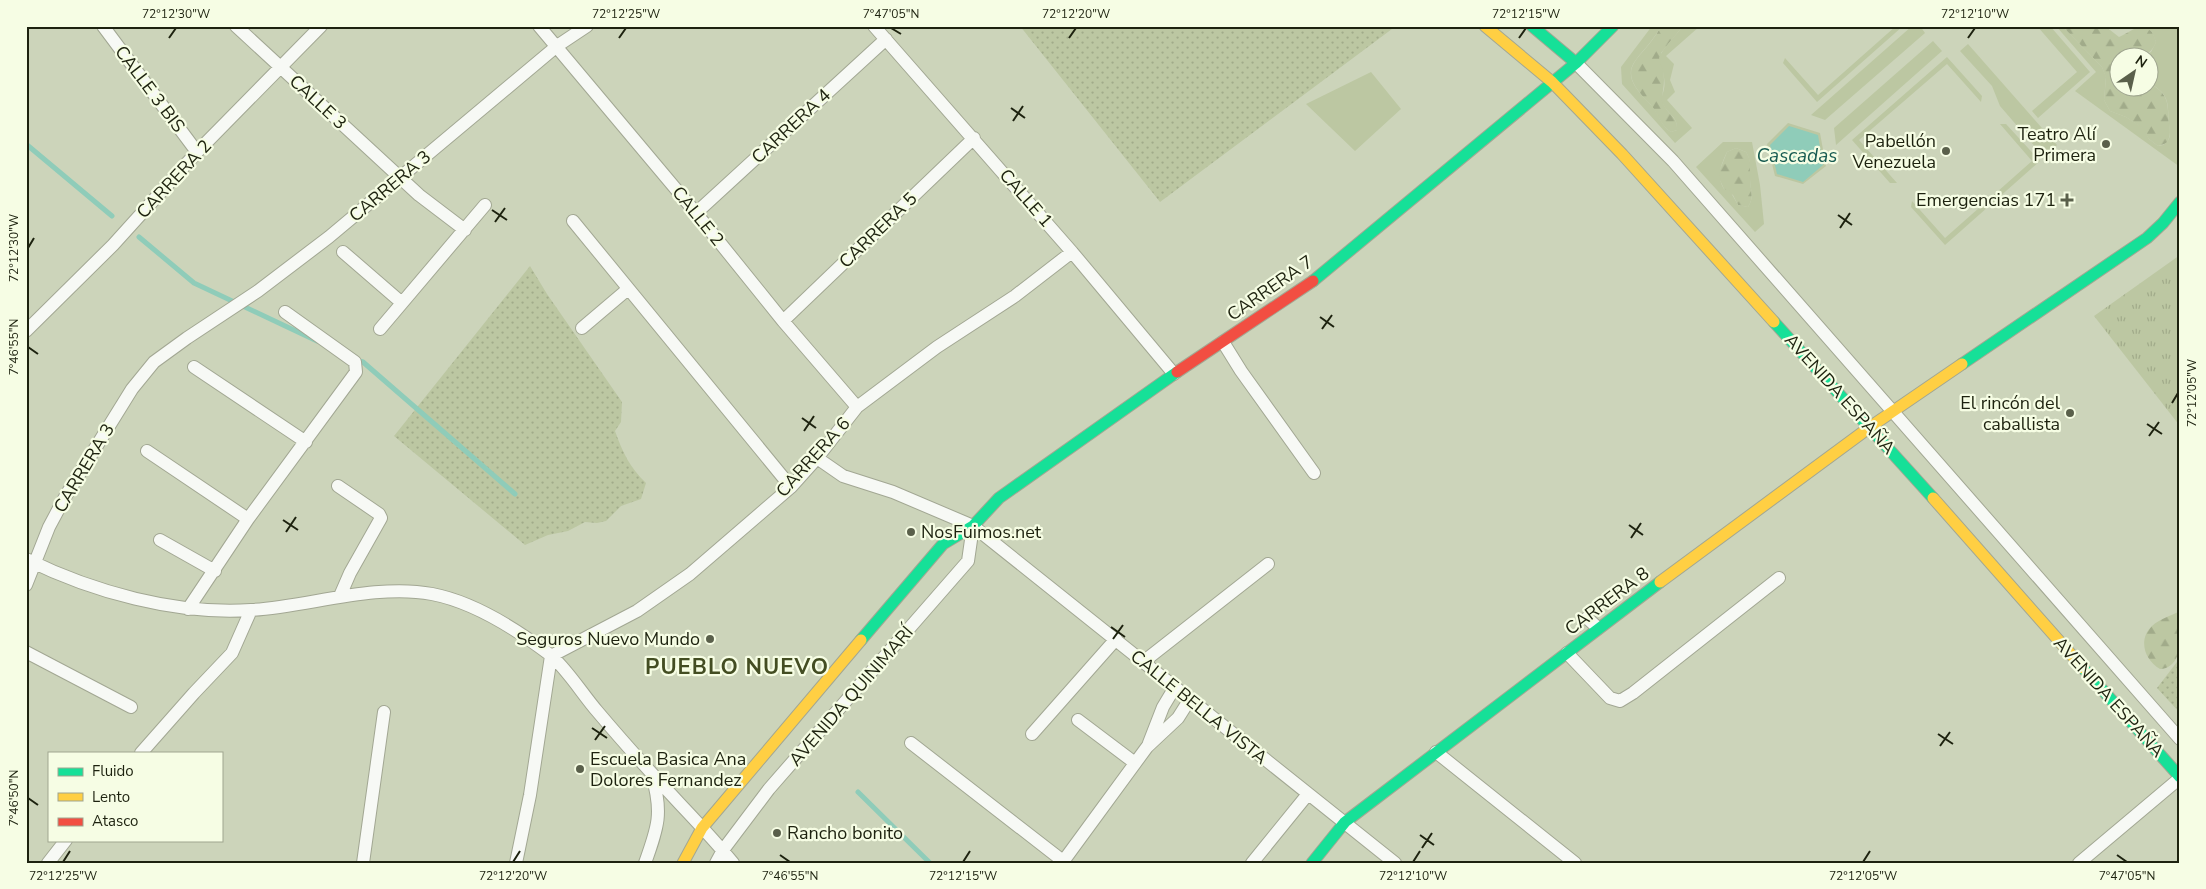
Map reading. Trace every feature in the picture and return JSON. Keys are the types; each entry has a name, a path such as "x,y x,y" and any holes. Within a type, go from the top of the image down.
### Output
{"street":[{"name":"CALLE 3 BIS","path":"102,26 197,152"},
{"name":"CALLE 3","path":"236,26 419,195 465,230"},
{"name":"CARRERA 2","path":"26,331 113,245 197,152 321,26"},
{"name":"CALLE 2","path":"539,26 696,213 783,321 857,407"},
{"name":"CARRERA 3","path":"26,585 31,562 65,497 141,376 154,362 258,291 329,237 557,46 587,26"},
{"name":"CALLE 1","path":"874,26 974,138 1174,374"},
{"name":"AVENIDA ESPAÑA","path":"1485,26 1552,82 1622,154 1870,427 2180,777"},
{"name":"AVENIDA ESPAÑA","path":"1532,26 1576,62 1673,161 2180,739"},
{"name":"CARRERA 7","path":"684,863 702,828 943,544 973,526 999,498 1174,374 1307,286 1576,62 1613,26"},
{"name":"CARRERA 4","path":"696,213 886,39"},
{"name":"CARRERA 5","path":"783,321 974,138"},
{"name":"CARRERA 8","path":"1312,863 1345,822 1598,628 1870,427 2147,238 2163,223 2180,202"},
{"path":"380,329 485,205"},
{"path":"573,221 791,487"},
{"path":"343,252 402,303"},
{"name":"CARRERA 6","path":"551,656 637,611 682,579 791,487 817,458 857,407 937,347 1015,296 1072,252"},
{"path":"582,328 628,289"},
{"path":"188,609 248,519 356,372 355,362 285,312"},
{"path":"1222,342 1314,473"},
{"path":"194,367 306,442"},
{"path":"147,451 248,519"},
{"name":"CALLE BELLA VISTA","path":"817,458 843,476 893,492 973,526 1395,863"},
{"path":"338,486 379,514 381,518 350,573 340,596"},
{"name":"AVENIDA QUINIMARÍ","path":"716,863 723,850 769,789 968,561 973,526"},
{"path":"160,540 215,571"},
{"path":"31,562 120,594 188,609 251,610 340,596 397,592 432,594 467,605 515,630 551,656 596,710 733,863"},
{"path":"1143,662 1268,564"},
{"path":"1567,653 1610,698 1620,701 1633,693 1779,578"},
{"path":"143,752 232,653 251,610"},
{"path":"1587,618 1598,628"},
{"path":"1032,734 1116,639"},
{"path":"26,652 132,707"},
{"path":"516,863 530,795 551,656"},
{"path":"1147,747 1163,706 1175,687"},
{"path":"911,743 1063,862 1147,747 1178,718 1190,699"},
{"path":"363,863 384,712"},
{"path":"1078,720 1135,763"},
{"path":"1436,752 1575,863"},
{"path":"645,863 660,816 657,794 650,771"},
{"path":"2080,863 2180,777"},
{"path":"1252,863 1308,794"},
{"path":"48,863 64,842"}],"green space":[{"path":"1020,26 1396,26 1160,202"},
{"path":"1652,26 1661,26 1633,64 1632,80 1664,126 1671,132 1677,130 1677,125 1662,102 1664,81 1659,58 1683,26 1700,26 1666,56 1674,64 1670,80 1675,92 1667,100 1692,128 1675,143 1622,84 1621,67"},
{"path":"1661,26 1683,26 1661,53 1664,77 1663,100 1665,107 1675,120 1677,126 1677,130 1671,132 1664,126 1653,108 1638,91 1632,80 1631,71 1639,56"},
{"path":"1896,26 1903,26 1817,102 1783,63 1785,58 1818,95"},
{"path":"1912,26 1920,26 1925,33 1825,120 1811,115"},
{"path":"2037,26 2050,26 2090,72 2038,118 2032,111 2077,72"},
{"path":"2056,26 2062,26 2102,67 2106,77 2104,100 2110,111 2126,117 2143,128 2149,139 2158,146 2163,145 2170,136 2168,105 2158,89 2158,48 2153,48 2156,42 2152,32 2144,26 2176,26 2180,41 2180,167 2075,91 2096,72"},
{"path":"2062,26 2105,26 2119,37 2135,28 2145,27 2149,29 2156,42 2153,48 2108,48 2108,98 2158,98 2158,89 2164,95 2168,110 2170,133 2167,143 2158,146 2149,139 2142,128 2126,117 2110,111 2104,100 2106,78 2102,67"},
{"path":"1933,41 1942,51 1836,145 1834,128"},
{"path":"1968,44 2057,145 2044,157 2000,106 1992,86 1960,51"},
{"path":"1947,57 1982,96 1981,102 1947,64 1859,140 1897,183 1890,183 1852,140"},
{"path":"1371,72 1401,109 1355,151 1306,104"},
{"name":"Cascadas","path":"1788,123 1820,133 1826,166 1803,184 1775,176 1767,144"},
{"path":"2000,124 2006,124 2040,161 1945,245 1911,207 1912,201 1945,238 2032,161"},
{"path":"1723,142 1752,142 1760,185 1764,224 1755,232 1696,167","holes":["1736,148 1746,152 1750,162 1752,193 1748,207 1738,205 1730,191 1724,189 1720,180 1721,166 1727,152"]},
{"path":"1736,148 1746,152 1750,162 1752,196 1748,207 1738,205 1733,195 1724,189 1719,178 1719,172 1727,152"},
{"path":"2180,255 2180,426 2094,316"},
{"path":"530,266 547,294 622,402 621,422 615,431 627,459 646,483 641,499 621,506 606,521 597,523 585,522 568,531 548,535 525,545 394,436"},
{"path":"2180,611 2181,637 2178,655 2168,667 2160,669 2154,665 2147,655 2144,643 2145,637 2152,626"},
{"path":"2180,658 2180,713 2157,688"}],"water":[{"name":"Cascadas","path":"1789,126 1818,135 1823,165 1803,182 1777,174 1770,145"}],"waterway":[{"path":"26,144 112,216"},
{"path":"139,237 194,283 317,341"},
{"path":"356,360 363,362 515,494"},
{"path":"858,792 930,863"}],"traffic: fast":[{"path":"1532,26 1576,63"},
{"path":"1313,281 1576,63 1613,26"},
{"path":"1962,364 2147,238 2163,223 2180,202"},
{"path":"1774,322 1933,498"},
{"path":"861,640 943,544 973,526 999,498 1177,372"},
{"path":"1312,863 1345,822 1660,582"},
{"path":"2083,668 2180,777"}],"traffic: slow":[{"path":"1485,26 1552,82 1622,154 1774,322"},
{"path":"1660,582 1870,427 1962,364"},
{"path":"1933,498 2083,668"},
{"path":"683,863 702,828 861,640"}],"traffic: jam":[{"path":"1177,372 1313,281"}],"place":[{"name":"Teatro Alí Primera","path":"2106,144"},
{"name":"Pabellón Venezuela","path":"1946,151"},
{"name":"Emergencias 171","path":"2067,200"},
{"name":"El rincón del caballista","path":"2070,413"},
{"name":"NosFuimos.net","path":"911,532"},
{"name":"Seguros Nuevo Mundo","path":"710,639"},
{"name":"Escuela Basica Ana Dolores Fernandez","path":"580,769"},
{"name":"Rancho bonito","path":"777,833"}],"district":[{"name":"PUEBLO NUEVO","path":"737,666"}]}
